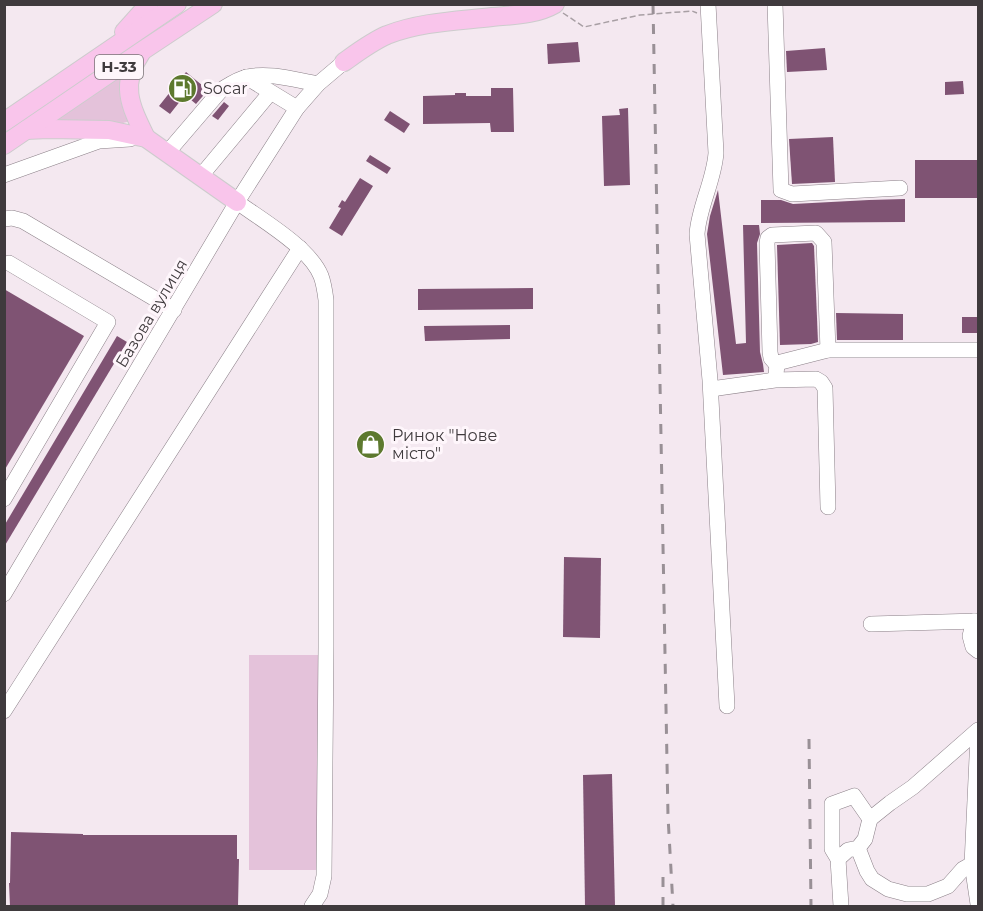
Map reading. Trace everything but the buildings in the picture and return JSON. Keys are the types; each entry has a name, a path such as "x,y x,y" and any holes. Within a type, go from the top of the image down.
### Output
{"main road":[{"path":"105,53 149,4"},
{"name":"Н-33","path":"4,122 177,4"},
{"name":"Н-33","path":"4,145 213,4"},
{"path":"344,62 366,46 409,28 533,13 554,5"},
{"path":"142,51 129,76 128,89 133,111 146,138"},
{"path":"26,130 110,130 146,138 237,202"}],"street":[{"path":"775,4 781,190 792,194 900,188"},
{"path":"708,11 716,153 715,166 698,220 697,234 711,389 727,706"},
{"name":"Базова вулиця","path":"4,594 237,202 297,108 318,84 344,62"},
{"path":"167,153 221,90 232,83 246,77 263,75 318,84"},
{"path":"246,77 297,108"},
{"path":"201,177 270,93"},
{"path":"4,175 99,141 146,138"},
{"path":"237,202 300,248 313,261 322,278 326,300 324,876 320,894 312,906"},
{"path":"4,219 12,218 23,221 174,310"},
{"path":"776,373 770,352 767,243 768,238 772,235 816,233 824,242 828,350"},
{"path":"4,711 300,248"},
{"path":"4,499 108,322 9,263"},
{"path":"776,373 781,362 828,350 978,350"},
{"path":"711,389 776,373 816,379 821,382 825,388 828,507"},
{"path":"871,624 976,621 970,636 973,647 978,651"},
{"path":"838,859 848,850 858,848 865,839 870,819 919,782 978,730"},
{"path":"978,736 972,864 978,904"},
{"path":"841,906 838,859 832,849 832,804 854,796 870,819"},
{"path":"858,848 872,879 888,889 907,894 928,894 948,886 963,869 972,864"}],"path":[{"path":"554,5 584,27 645,14 708,11"}],"shaded area":[{"path":"128,69 131,121 119,124 49,125"},
{"path":"249,655 319,655 319,870 249,870"}],"railway":[{"path":"653,4 668,816 673,906"},
{"path":"809,739 811,906"},
{"path":"663,877 663,906"}],"place":[{"name":"Socar","path":"182,88"},
{"name":"Ринок \"Нове місто\"","path":"371,444"}]}
